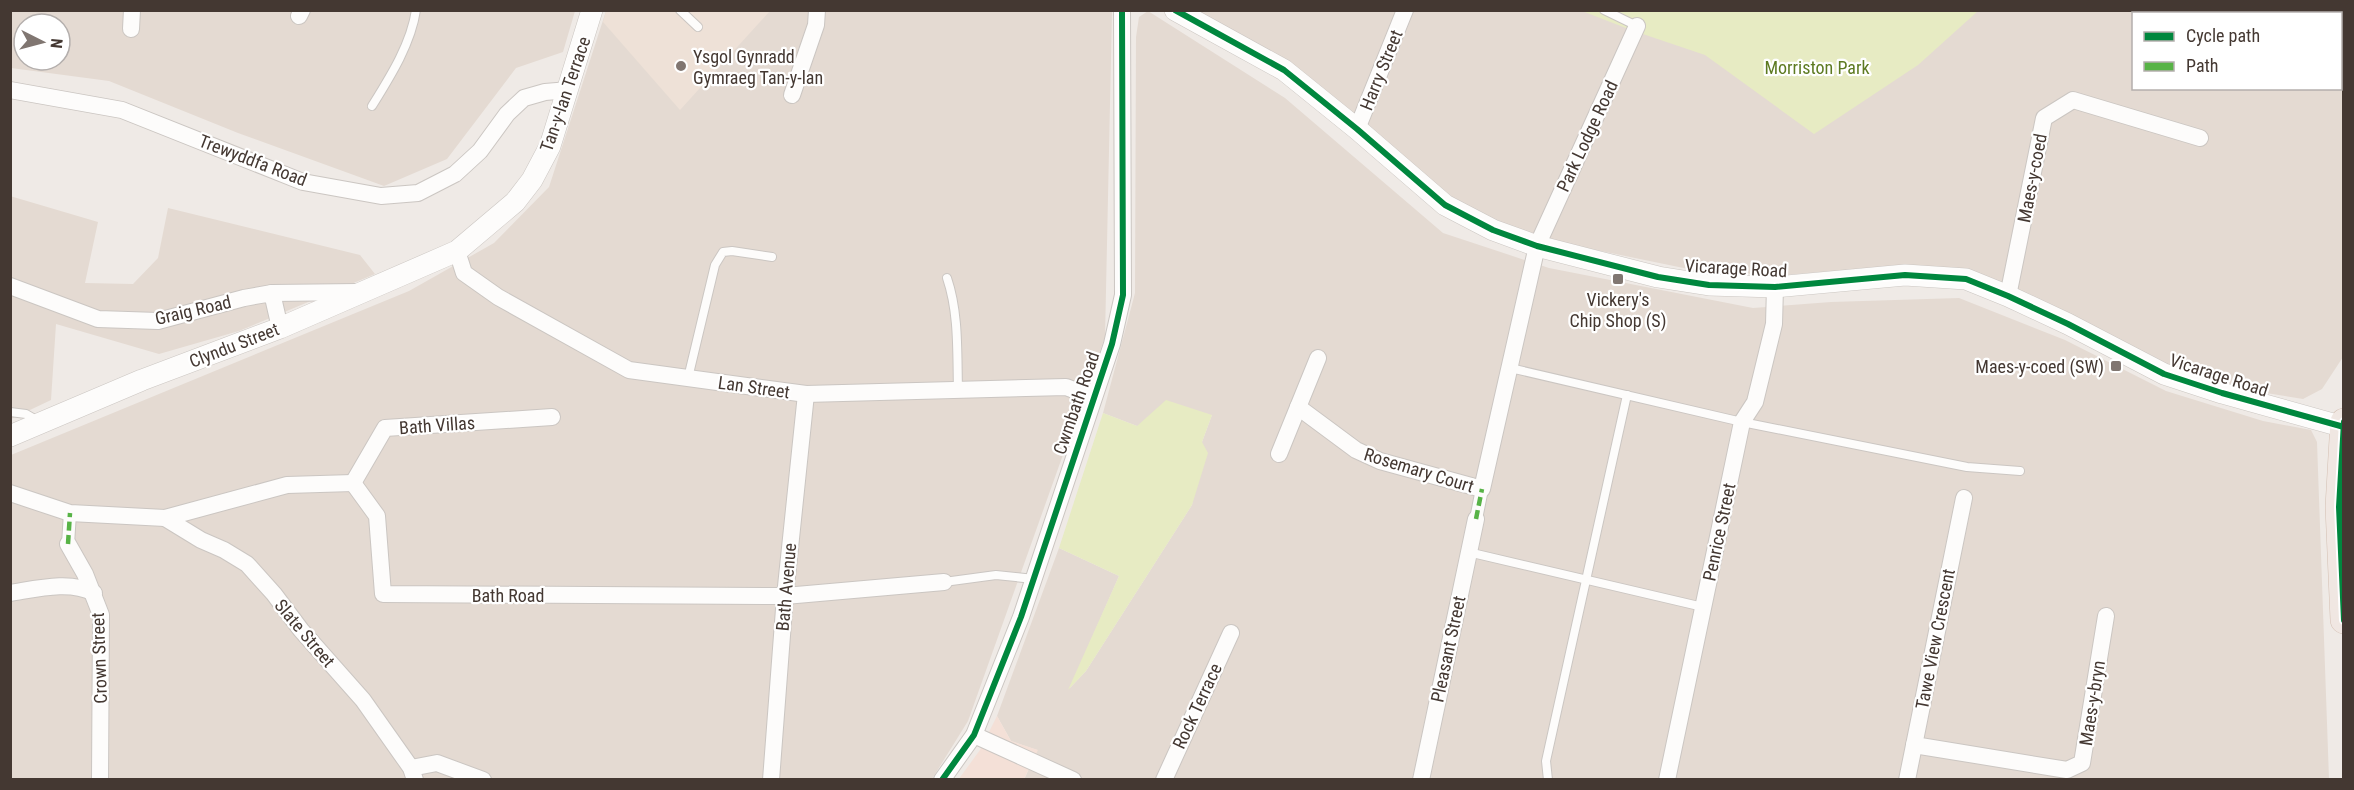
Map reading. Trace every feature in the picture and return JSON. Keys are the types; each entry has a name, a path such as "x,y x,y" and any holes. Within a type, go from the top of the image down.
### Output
{"main road":[{"path":"2343,425 2339,507 2343,620"}],"street":[{"path":"130,28 132,10"},
{"name":"Tan-y-lan Terrace","path":"457,251 515,202 532,180 550,146 592,10"},
{"path":"792,95 816,25 817,10"},
{"name":"Cwmbath Road","path":"942,780 974,735 1021,617 1112,344 1123,295 1122,10"},
{"name":"Vicarage Road","path":"1175,10 1284,70 1445,205 1493,230 1537,246 1658,277 1709,285 1776,287 1905,275 1966,279 2068,324 2164,374 2222,393 2343,425"},
{"name":"Harry Street","path":"1357,129 1405,10"},
{"name":"Park Lodge Road","path":"1537,246 1637,26"},
{"name":"Trewyddfa Road","path":"10,90 122,110 303,182 381,196 418,193 455,174 480,151 507,114 524,98 545,92 569,90"},
{"name":"Maes-y-coed","path":"2008,296 2044,118 2073,100 2200,138"},
{"path":"1476,519 1537,246"},
{"name":"Lan Street","path":"457,251 464,273 498,297 630,370 806,394 1066,387 1093,397"},
{"name":"Clyndu Street","path":"10,436 142,380 280,328 457,251"},
{"name":"Graig Road","path":"10,286 98,319 158,321 272,293 362,292"},
{"name":"Penrice Street","path":"1667,780 1742,422 1755,402 1774,324 1776,287"},
{"path":"272,293 280,328"},
{"path":"1278,454 1318,358"},
{"name":"Bath Avenue","path":"771,780 785,596 806,394"},
{"name":"Rosemary Court","path":"1298,407 1356,450 1380,461 1482,489"},
{"name":"Bath Villas","path":"352,483 385,429 552,417"},
{"path":"10,493 70,513 165,518 287,484 352,483"},
{"name":"Bath Road","path":"352,483 377,516 383,594 785,596 944,582"},
{"name":"Tawe View Crescent","path":"1907,780 1964,498"},
{"path":"68,544 70,513"},
{"name":"Slate Street","path":"165,518 247,564 363,700 413,774"},
{"name":"Pleasant Street","path":"1421,780 1476,519"},
{"name":"Crown Street","path":"68,544 94,593 101,615 100,780"},
{"path":"10,593 62,587 84,588 94,593"},
{"name":"Maes-y-bryn","path":"1914,745 2067,770 2082,763 2106,616"},
{"name":"Rock Terrace","path":"1164,780 1231,633"},
{"path":"974,735 1073,780"},
{"path":"413,774 437,764 483,780"}],"lane":[{"path":"372,106 394,70 415,20 416,10"},
{"path":"680,10 698,27"},
{"path":"1604,10 1637,26"},
{"path":"688,378 715,266 723,252 732,251 771,257"},
{"path":"948,278 956,322 958,390"},
{"path":"1510,368 1742,422 1967,467 2020,471"},
{"path":"1548,780 1546,761 1627,395"},
{"path":"10,412 26,414 41,423"},
{"path":"1468,552 1703,607"},
{"path":"944,582 996,575 1034,579"}],"shaded area":[{"path":"11,11 575,11 563,52 516,68 447,159 384,186 238,133 109,81 41,72 72,72 72,12 12,12 12,68"},
{"path":"606,11 1112,11 1105,337 968,721 932,779 11,780 11,455 409,291 494,243 549,187"},
{"name":"Ysgol Gynradd Gymraeg Tan-y-lan","path":"606,11 770,11 680,110 603,22"},
{"path":"1148,11 1285,98 1443,233 1549,268 1753,308 1831,302 1959,298 2065,340 2166,391 2263,421 2311,430 2317,442 2329,779 1024,780 1037,750 1011,741 997,716 1059,548 1119,576 1070,688 1086,671 1192,505 1202,442 1212,415 1137,426 1103,413 1135,293 1136,37 1139,17"},
{"path":"1185,11 2343,11 2343,357 2322,389 2303,399 2260,392 2189,375 1999,282 1907,265 1784,275 1703,272 1533,237 1454,200"},
{"path":"10,196 98,222 85,283 133,284 158,258 168,208 360,255 375,274 239,331 159,354 56,324 51,400 11,419"},
{"path":"997,716 1011,741 1038,750 1024,779 958,780 980,750"}],"green space":[{"name":"Morriston Park","path":"1582,11 1978,11 1918,65 1814,134 1705,55"},
{"path":"1166,400 1212,415 1202,442 1208,453 1192,505 1086,671 1068,690 1119,576 1059,548 1103,413 1137,426"}],"marked path":[{"path":"1476,519 1482,489"},
{"path":"68,544 70,513"}],"cycle path":[{"path":"942,780 974,735 1021,617 1112,344 1123,295 1122,10"},
{"path":"1175,10 1284,70 1445,205 1493,230 1537,246 1658,277 1709,285 1775,287 1905,275 1966,279 2068,324 2164,374 2222,393 2344,427"},
{"path":"2344,422 2339,507 2344,620"}],"place":[{"name":"Ysgol Gynradd Gymraeg Tan-y-lan","path":"681,66"},
{"name":"Vickery's Chip Shop (S)","path":"1618,279"},
{"name":"Maes-y-coed (SW)","path":"2116,366"}]}
